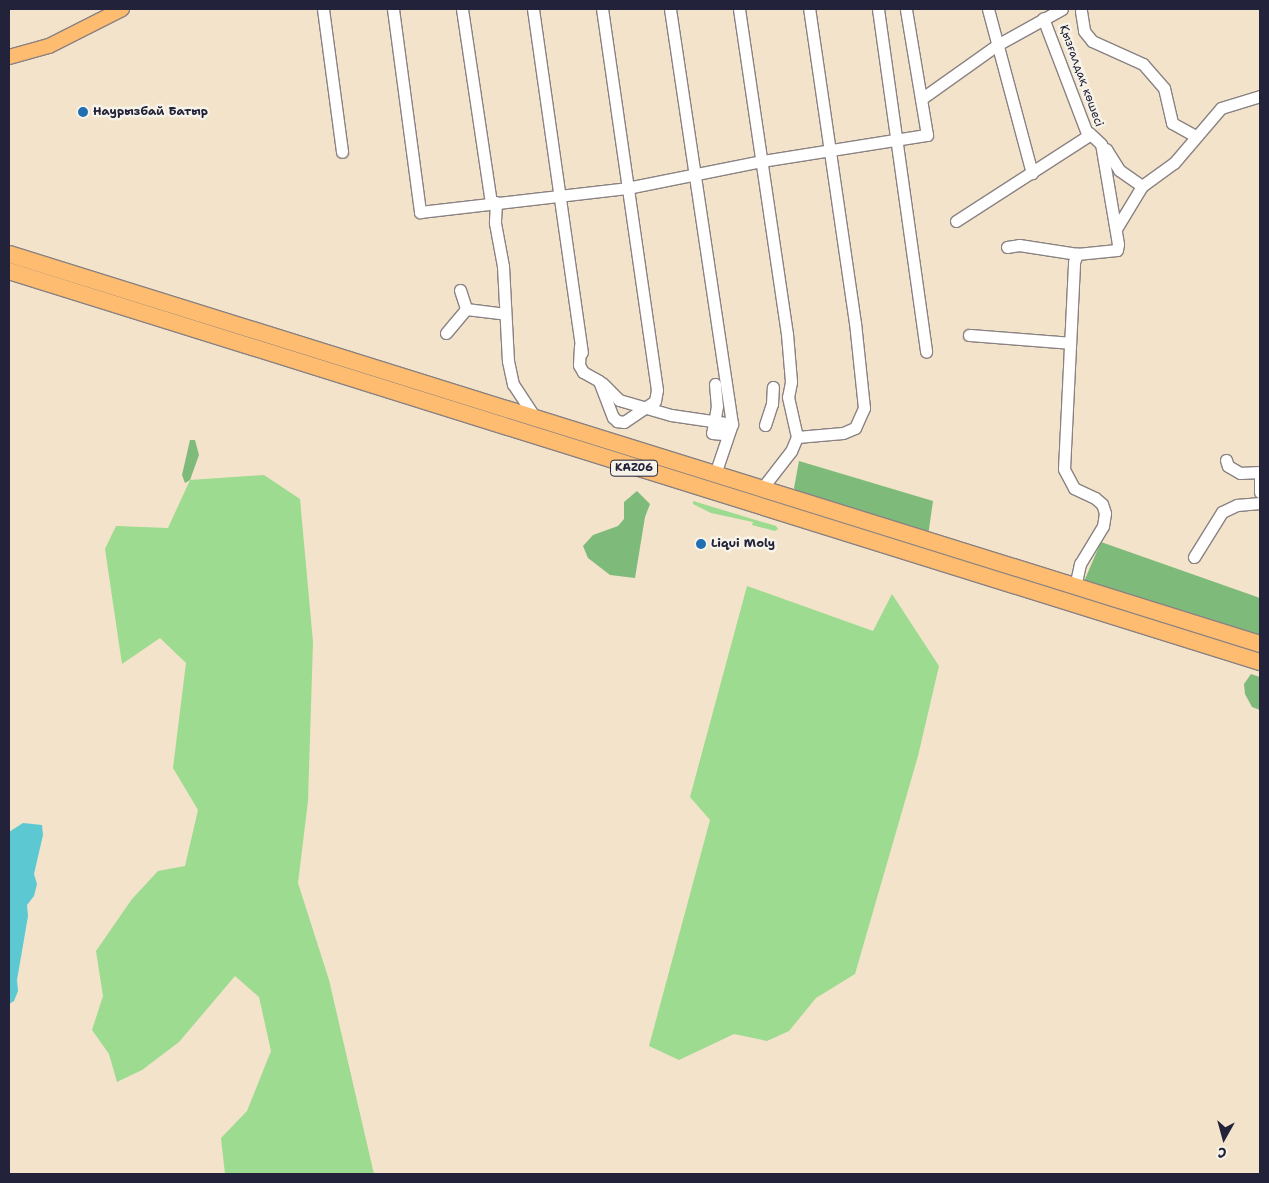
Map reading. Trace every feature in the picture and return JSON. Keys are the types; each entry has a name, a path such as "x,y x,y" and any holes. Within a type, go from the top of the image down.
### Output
{"highway":[{"name":"KАZ06","path":"9,254 536,420 763,487 1260,644"},
{"name":"KАZ06","path":"9,271 1260,662"}],"main road":[{"path":"9,57 49,46 122,9"}],"street":[{"path":"323,9 342,152"},
{"path":"393,9 420,212 628,188 694,173 927,135 906,9"},
{"path":"462,9 494,202 494,222 503,266 504,314 513,384 536,420"},
{"path":"533,9 580,346 588,366 599,381 619,400 647,408 723,423"},
{"path":"599,381 613,417 617,421 624,422 655,401 657,390 602,9"},
{"path":"670,9 694,173 723,423 715,474"},
{"path":"740,9 791,382 788,397 797,437 791,451 763,487"},
{"path":"797,437 821,437 855,428 864,408 809,9"},
{"path":"878,9 926,352"},
{"path":"988,9 997,45 1003,55 1032,173"},
{"path":"921,99 997,45 1057,9"},
{"path":"1078,9 1084,31 1092,41 1142,64 1164,88 1172,123 1195,136"},
{"name":"Қызғалдақ көшесі","path":"1043,18 1086,137"},
{"path":"1116,229 1142,186 1174,163 1195,136 1221,108 1260,96"},
{"path":"956,221 1086,137 1101,144 1119,170 1142,186"},
{"path":"1008,247 1019,245 1077,254 1117,250 1116,229 1101,144"},
{"path":"1075,587 1080,564 1103,526 1105,513 1102,504 1074,488 1064,468 1070,343 1077,254"},
{"path":"460,290 466,309"},
{"path":"466,309 504,314"},
{"path":"446,333 466,309"},
{"path":"969,335 1070,343"},
{"path":"772,404 791,382"},
{"path":"715,384 717,406 723,423"},
{"path":"765,425 772,404 773,387"},
{"path":"1226,460 1228,466 1240,472 1260,473 1260,492"},
{"path":"1194,556 1222,512 1237,505 1260,503"}],"green space":[{"path":"190,440 195,440 199,455 190,480 185,483 182,475"},
{"path":"799,461 933,501 928,536 797,494 794,488"},
{"path":"264,475 300,499 313,642 308,801 298,883 329,980 374,1174 225,1174 221,1138 247,1111 271,1051 259,997 235,976 179,1042 142,1070 117,1082 109,1054 92,1030 103,996 96,951 132,899 158,871 185,866 198,810 173,768 186,663 160,638 122,664 105,549 116,526 168,528 190,480"},
{"path":"637,491 650,504 645,517 635,578 610,575 588,558 583,546 593,535 618,526 624,519 624,502"},
{"path":"693,501 776,526 778,529 775,531 752,525 753,522 711,513 693,504"},
{"path":"1101,542 1260,598 1260,640 1082,586"},
{"path":"747,586 873,631 892,594 939,666 918,756 855,974 816,998 789,1031 767,1041 734,1034 679,1060 649,1046 710,820 690,797"},
{"path":"1251,674 1260,677 1260,710 1252,707 1245,694 1244,684"}],"water":[{"path":"23,823 42,825 43,835 34,874 37,884 34,896 27,905 28,916 17,980 18,991 14,1001 9,1004 9,832"}],"place":[{"name":"Наурызбай Батыр","path":"83,112"},
{"name":"Liqui Moly","path":"701,544"}]}
